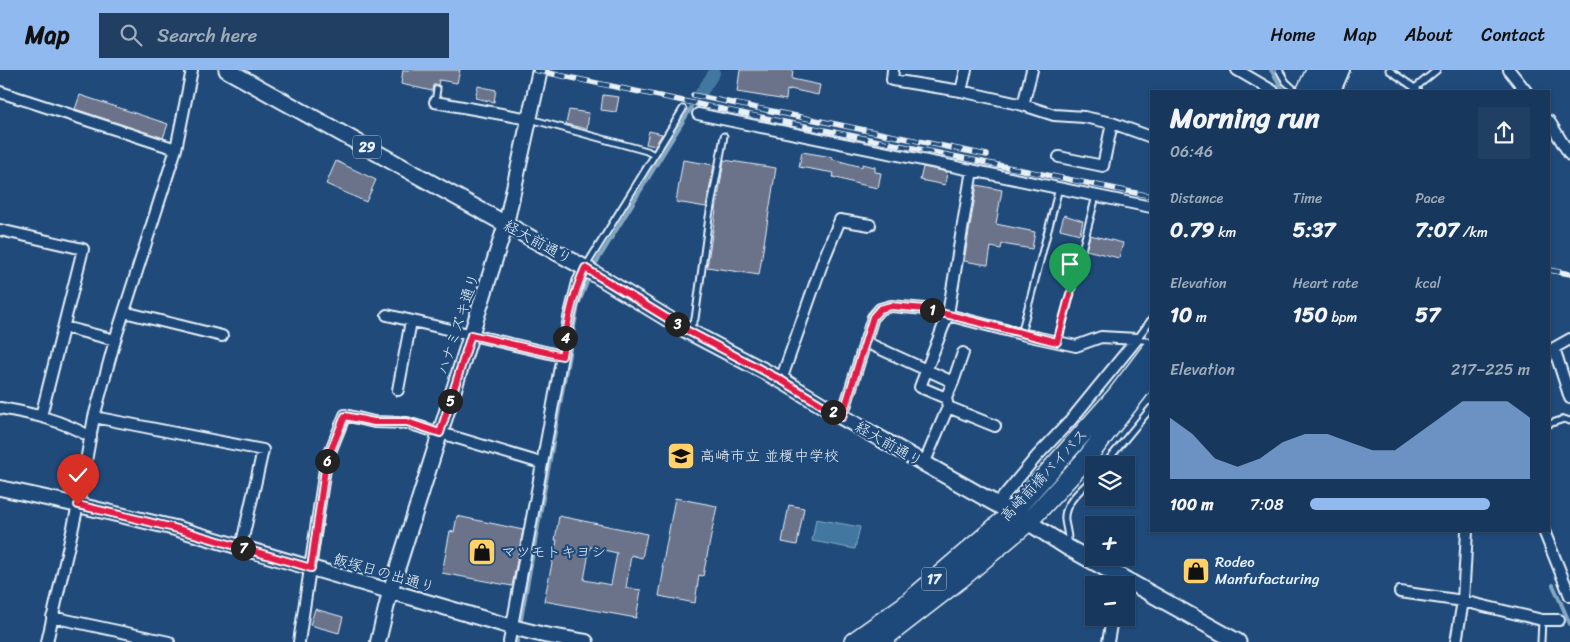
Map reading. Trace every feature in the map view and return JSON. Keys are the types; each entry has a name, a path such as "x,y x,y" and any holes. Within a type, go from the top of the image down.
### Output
{"highway":[{"path":"1306,90 1316,70"},
{"path":"1323,90 1333,70"},
{"name":"高崎前橋バイパス","path":"853,642 905,605 1012,513 1116,396 1145,343"},
{"name":"高崎前橋バイパス","path":"886,639 1028,522 1086,459 1150,376"}],"main road":[{"name":"経大前通り","path":"227,70 585,268 688,331 781,380 842,417 1028,522 1115,577 1238,642"}],"street":[{"path":"47,642 78,505 94,417 115,340 176,149 192,70"},
{"name":"ハナミズキ通り","path":"378,642 390,592 506,224 540,70"},
{"path":"893,70 892,80 961,91 1023,105 1054,115 1084,117 1112,123 1150,137"},
{"path":"961,91 966,70"},
{"path":"1023,105 1032,70"},
{"path":"1237,70 1270,90"},
{"path":"1335,90 1344,70"},
{"path":"1509,70 1525,90"},
{"path":"0,92 176,149"},
{"path":"435,102 530,119"},
{"path":"698,114 1150,208"},
{"path":"1059,157 1103,166 1112,123"},
{"path":"1550,124 1569,151"},
{"path":"972,170 948,314 920,388 995,426"},
{"path":"781,380 822,261 840,220 870,224"},
{"path":"0,230 84,249 41,416"},
{"path":"509,642 569,318 578,282 585,268"},
{"path":"842,417 873,317 880,309 891,306 925,309 1076,346 1101,337 1145,343"},
{"path":"124,312 222,336"},
{"path":"387,315 562,356"},
{"path":"398,390 410,321"},
{"path":"64,328 115,340"},
{"path":"1570,339 1554,348 1570,398"},
{"path":"865,342 953,382"},
{"path":"997,504 1037,456 1145,343"},
{"path":"924,464 963,354"},
{"path":"0,408 41,416 63,423 91,437"},
{"path":"299,642 326,462 345,416 374,422 407,422 542,463"},
{"path":"94,417 263,450 241,547"},
{"name":"飯塚日の出通り","path":"0,488 174,528 512,627 586,642"},
{"path":"1456,642 1463,602 1467,532"},
{"path":"1544,532 1570,596"},
{"path":"1400,592 1463,602 1542,620 1559,620"},
{"path":"52,617 168,642"},
{"path":"1108,642 1111,626"}],"lane":[{"path":"1279,70 1286,82 1295,90"},
{"path":"1389,70 1417,90 1437,70"},
{"path":"435,102 437,89"},
{"path":"585,268 683,109"},
{"path":"530,119 647,151 654,155"},
{"path":"688,331 695,319 724,136"},
{"path":"1021,334 1059,188"},
{"path":"1057,342 1096,196"},
{"path":"1145,343 1150,324"},
{"path":"1111,456 1150,409"},
{"path":"1550,424 1564,419 1570,421"},
{"path":"1067,547 1069,536 1065,518 1066,508 1085,487"},
{"path":"1541,642 1542,620"}],"water":[{"path":"816,519 860,527 855,549 812,541"}],"building":[{"path":"403,70 460,70 457,83 439,80 438,85 433,85 432,91 401,84"},
{"path":"740,70 793,70 792,79 820,85 818,95 790,89 790,91 787,90 786,100 737,92"},
{"path":"478,86 496,90 494,102 475,98"},
{"path":"80,95 168,124 163,138 75,109"},
{"path":"603,95 619,97 616,112 601,110"},
{"path":"569,110 589,113 587,129 566,124"},
{"path":"649,131 662,134 655,146 646,144"},
{"path":"802,152 832,157 832,159 862,167 862,164 875,167 875,172 881,173 878,188 833,177 834,173 799,167"},
{"path":"683,160 714,165 706,207 676,202"},
{"path":"724,160 776,168 759,275 707,267"},
{"path":"336,161 376,180 366,202 326,184"},
{"path":"923,167 947,172 945,185 920,180"},
{"path":"977,185 1002,190 996,224 1035,232 1032,249 1002,244 1001,249 991,247 988,265 964,261"},
{"path":"1064,215 1083,221 1080,234 1060,229"},
{"path":"1090,235 1123,243 1119,258 1086,250"},
{"path":"675,498 717,506 703,576 699,575 695,603 659,596 664,568 662,568"},
{"path":"789,505 804,508 797,545 782,542"},
{"name":"マツモトキヨシ","path":"457,516 523,530 512,586 442,573 450,531 454,532"},
{"path":"559,516 647,534 642,558 631,555 626,588 641,590 636,618 544,601 557,540 555,540","holes":["590,547 617,553 611,585 584,580"]},
{"path":"315,609 343,617 339,633 310,625"}],"waterway":[{"path":"1271,70 1283,90"},
{"path":"701,93 714,73"},
{"path":"593,268 691,108"},
{"path":"520,625 578,305 590,275"},
{"path":"1553,585 1570,624"},
{"path":"517,642 519,632"}],"railway":[{"path":"534,70 1150,196"},
{"path":"693,95 987,155"},
{"path":"1550,270 1570,274"}],"place":[{"name":"高崎市立 並榎中学校","path":"681,456"},
{"name":"マツモトキヨシ","path":"482,552"},
{"name":"Rodeo Manfufacturing","path":"1196,571"}],"route":[{"path":"78,505 174,528 311,568 326,462 345,416 374,422 407,422 440,433 471,335 562,356 578,282 585,268 688,331 781,380 842,417 873,317 880,309 891,306 925,309 1057,342 1070,294"}]}
